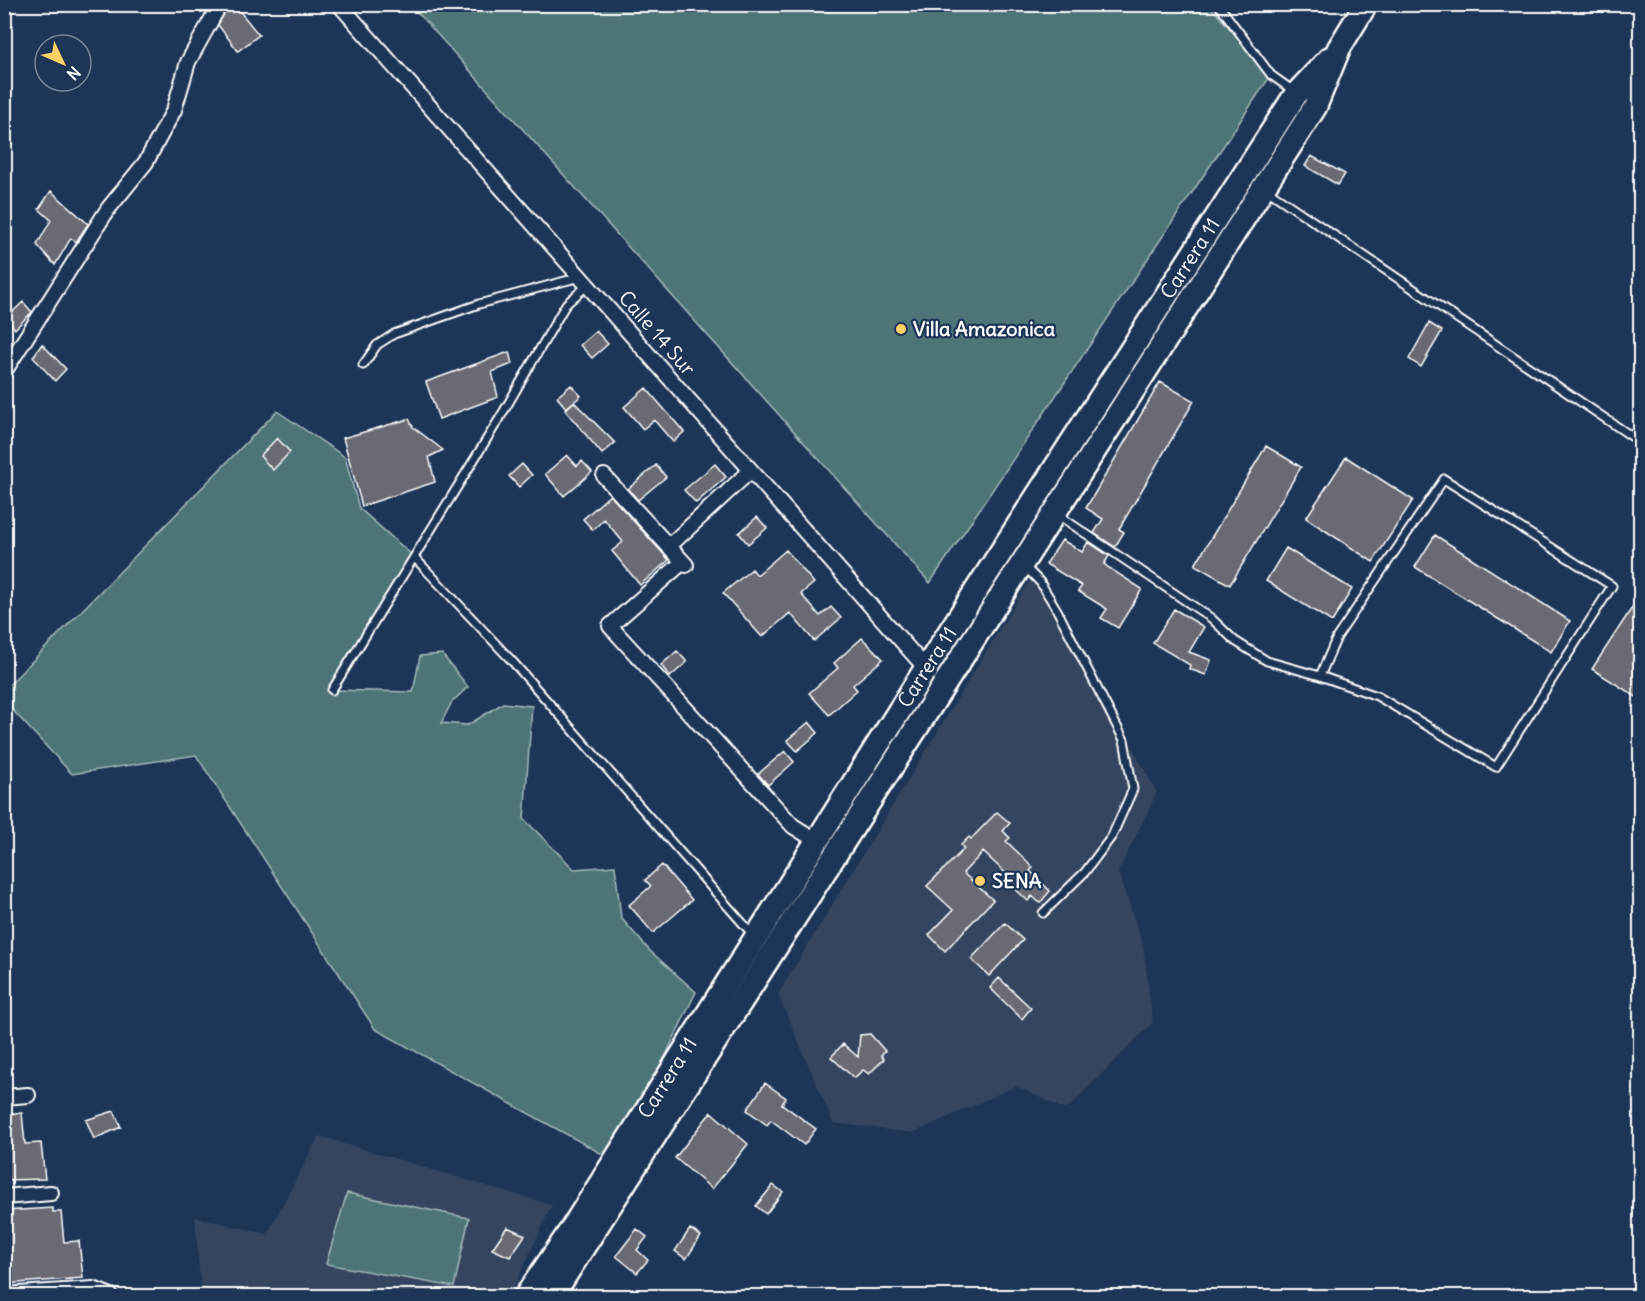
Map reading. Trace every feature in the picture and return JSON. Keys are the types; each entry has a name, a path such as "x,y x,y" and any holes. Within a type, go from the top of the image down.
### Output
{"main road":[{"name":"Carrera 11","path":"526,1296 572,1230 925,670 1012,558 1056,513 1315,107 1339,48 1366,4"},
{"name":"Carrera 11","path":"552,1296 947,683 1012,558 1296,94 1339,48"}],"street":[{"path":"4,372 108,209 146,162 174,110 188,62 220,4"},
{"name":"Calle 14 Sur","path":"339,4 586,280 925,670 947,683"},
{"path":"669,546 750,471"},
{"path":"604,476 685,563 610,626 793,826 817,841"},
{"path":"4,1097 28,1095"},
{"path":"4,1197 51,1193"},
{"path":"4,1295 93,1289 110,1295"}],"lane":[{"path":"1218,4 1271,75 1315,107"},
{"path":"1263,188 1641,442"},
{"path":"363,365 377,345 394,334 479,304 586,280"},
{"path":"332,690 566,304 586,280"},
{"path":"1056,513 1211,618 1235,641 1267,661 1377,696 1496,766 1612,586 1444,479 1337,637 1320,676"},
{"path":"414,557 512,661 756,938"},
{"path":"1012,558 1040,582 1057,610 1124,740 1133,789 1112,836 1085,872 1043,913"}],"shaded area":[{"path":"1037,568 1157,793 1118,872 1143,945 1153,1022 1066,1110 1016,1086 913,1133 833,1123 778,994"},
{"path":"319,1136 552,1205 510,1296 201,1296 195,1217 267,1234"}],"green space":[{"name":"Villa Amazonica","path":"411,5 1209,5 1271,75 930,583"},
{"path":"277,411 345,457 359,508 414,557 332,690 413,692 420,656 442,654 468,687 452,702 441,723 468,725 503,703 532,706 524,819 574,869 615,866 621,918 650,951 696,992 615,1161 375,1029 196,755 72,774 5,702 5,689"},
{"path":"347,1193 469,1218 454,1287 326,1264"}],"building":[{"path":"229,4 234,4 259,35 238,51 218,25"},
{"path":"1311,156 1345,174 1338,185 1305,166"},
{"path":"51,191 88,224 76,242 71,238 55,265 37,245 51,220 39,209"},
{"path":"23,302 32,312 15,329 6,318"},
{"path":"1429,323 1442,331 1421,367 1409,359"},
{"path":"596,331 608,344 592,358 580,345"},
{"path":"42,344 66,369 55,381 33,357"},
{"path":"509,352 512,364 492,372 498,397 439,419 426,382"},
{"path":"1160,382 1194,401 1119,529 1124,532 1115,547 1094,533 1103,519 1086,508"},
{"path":"571,385 581,396 566,408 557,397"},
{"path":"646,388 684,432 673,442 654,420 643,429 624,407"},
{"path":"574,402 615,443 602,454 565,410"},
{"path":"409,419 413,427 443,450 429,457 435,482 362,506 343,438"},
{"path":"277,438 290,452 273,470 260,456"},
{"path":"1266,446 1301,467 1230,585 1195,565"},
{"path":"567,455 577,466 582,461 592,472 564,496 545,474"},
{"path":"1346,457 1413,500 1373,562 1306,518"},
{"path":"522,464 532,475 519,487 509,476"},
{"path":"715,464 726,477 696,503 684,490"},
{"path":"656,465 666,477 638,500 628,489"},
{"path":"610,495 669,560 640,585 612,551 623,542 604,519 593,530 583,519"},
{"path":"757,517 767,528 748,544 739,533"},
{"path":"1435,535 1570,621 1551,652 1415,567"},
{"path":"1062,540 1082,552 1088,542 1109,556 1104,564 1142,589 1118,628 1101,618 1107,609 1078,591 1082,586 1046,564"},
{"path":"1286,548 1352,589 1332,622 1266,581"},
{"path":"786,550 814,583 801,594 820,616 831,607 841,618 814,641 790,613 762,637 723,593 752,569 757,575"},
{"path":"1641,594 1641,700 1592,669"},
{"path":"1174,609 1204,627 1189,652 1211,660 1206,675 1189,669 1190,665 1153,643"},
{"path":"862,638 883,659 853,685 857,690 829,715 809,693 838,668 834,663"},
{"path":"677,651 687,662 670,677 661,665"},
{"path":"809,722 818,733 797,751 787,740"},
{"path":"785,751 794,762 768,785 758,774"},
{"path":"997,812 1010,823 1003,831 1010,838 1006,841 1033,867 1030,871 1050,891 1040,903 1032,896 1028,901 1008,882 1011,878 983,852 963,873 993,900 945,951 929,935 953,910 927,886 964,849 961,845 969,837 971,839"},
{"path":"662,865 692,900 653,933 629,905 651,886 645,880"},
{"path":"1005,923 1023,940 989,976 971,959"},
{"path":"999,978 1031,1008 1022,1019 990,988"},
{"path":"870,1034 885,1051 881,1055 884,1059 869,1074 863,1070 854,1078 831,1057 843,1044 858,1057 860,1035"},
{"path":"765,1083 786,1098 782,1104 816,1129 804,1145 771,1120 767,1125 747,1110"},
{"path":"114,1111 121,1127 94,1139 86,1120"},
{"path":"711,1112 748,1144 712,1189 675,1158"},
{"path":"22,1113 25,1144 41,1143 45,1179 4,1180 4,1114"},
{"path":"773,1185 783,1192 766,1214 756,1206"},
{"path":"53,1208 53,1212 61,1212 64,1242 79,1241 83,1278 4,1284 4,1211"},
{"path":"507,1227 525,1235 510,1257 492,1249"},
{"path":"637,1229 647,1237 637,1250 648,1260 637,1273 616,1256"},
{"path":"690,1229 701,1236 686,1259 675,1251"}],"place":[{"name":"Villa Amazonica","path":"901,329"},
{"name":"SENA","path":"980,881"}]}
